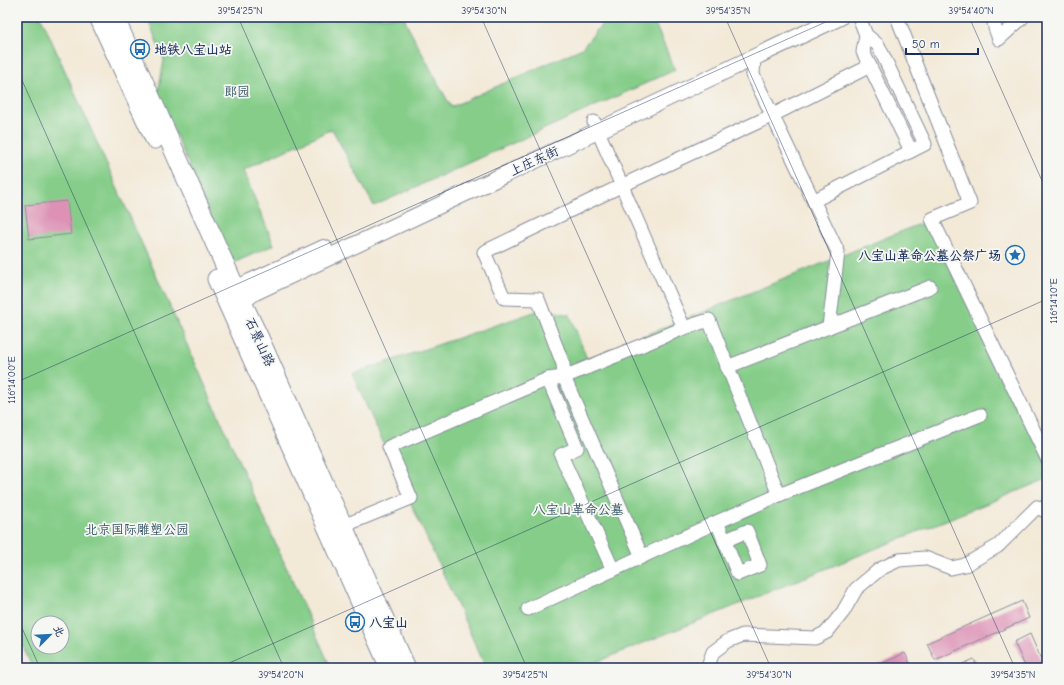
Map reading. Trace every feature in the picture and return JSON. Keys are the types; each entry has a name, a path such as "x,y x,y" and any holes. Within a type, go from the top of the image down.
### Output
{"highway":[{"name":"石景山路","path":"99,17 144,116 232,299 259,338 406,668"},
{"name":"石景山路","path":"114,17 232,299 390,668"}],"main road":[{"name":"上庄东街","path":"232,299 255,292 596,127 728,59 819,17"},
{"name":"上庄东街","path":"596,127 783,45 840,17"}],"street":[{"path":"813,201 925,144 878,45 866,36 858,17"},
{"path":"897,17 970,203 932,219 1047,458"},
{"path":"993,17 999,39 1024,17"},
{"path":"866,36 863,52 911,151"},
{"path":"754,57 753,75 838,252 830,327"},
{"path":"642,557 564,377 563,364 538,299 504,298 484,252 773,115 870,66"},
{"path":"596,127 684,328"},
{"path":"727,367 930,288"},
{"path":"343,526 411,498 389,447 548,379 564,377 684,328 709,320 778,495"},
{"path":"548,379 577,448 561,455 613,570"},
{"path":"528,609 778,495 980,415"},
{"path":"709,668 708,666 713,652 728,641 743,635 815,638 827,632 844,612 856,589 880,569 899,560 925,558 951,568 965,565 998,546 1037,507 1047,512"},
{"path":"717,522 724,541"}],"green space":[{"name":"北京国际雕塑公园","path":"41,17 331,668 33,668 17,634 17,18"},
{"name":"郎园","path":"147,17 404,17 451,107 582,48 608,17 652,17 675,70 374,206 332,129 243,170 274,245 231,264 158,93 164,60"},
{"name":"八宝山革命公墓","path":"932,219 1047,458 1047,479 582,668 486,668 352,374 543,309 570,315 587,359"}],"building":[{"path":"67,201 71,234 29,239 25,205"},
{"path":"1022,601 1029,618 935,660 927,643"},
{"path":"1030,634 1045,668 1026,668 1014,642"},
{"path":"905,653 912,668 872,668"},
{"path":"974,659 978,668 954,668"}],"place":[{"name":"地铁八宝山站","path":"140,49"},
{"name":"八宝山革命公墓公祭广场","path":"1015,255"},
{"name":"八宝山","path":"355,622"}]}
